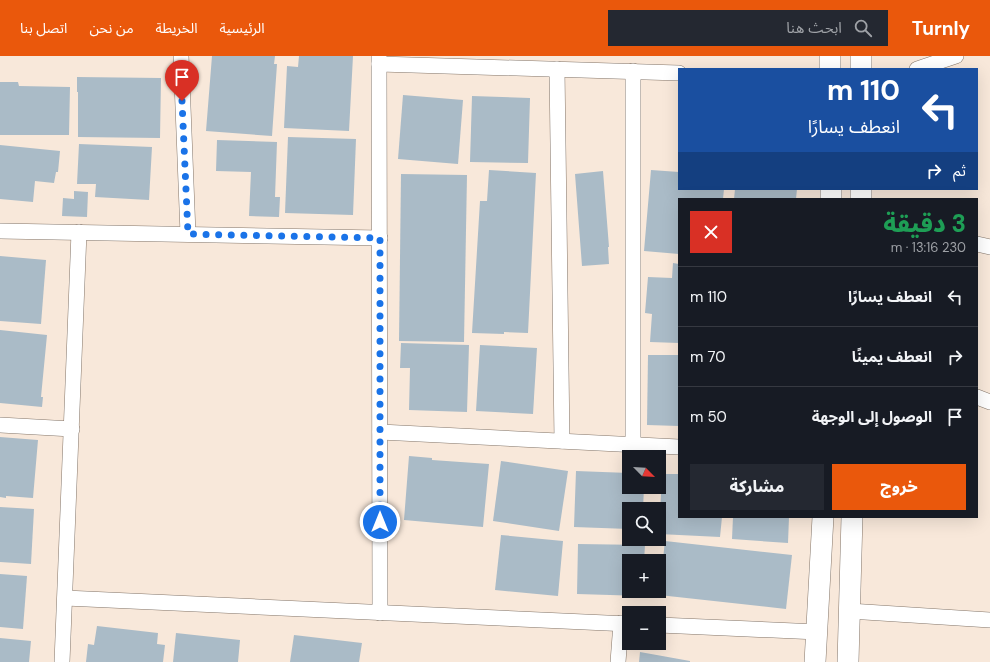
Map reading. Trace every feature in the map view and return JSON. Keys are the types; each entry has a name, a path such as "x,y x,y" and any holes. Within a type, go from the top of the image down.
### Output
{"main road":[{"path":"830,56 830,68"},
{"path":"861,56 861,68"},
{"path":"815,662 818,632 823,518"},
{"path":"848,662 852,518"}],"street":[{"path":"181,56 188,234"},
{"path":"920,68 956,56"},
{"path":"380,613 379,60 557,69 678,73"},
{"path":"557,69 562,441"},
{"path":"632,445 633,71"},
{"path":"0,231 380,238"},
{"path":"62,662 79,232"},
{"path":"978,244 990,247"},
{"path":"978,397 990,402"},
{"path":"0,425 72,429"},
{"path":"380,432 678,447"},
{"path":"65,598 622,623"},
{"path":"849,611 990,620"},
{"path":"666,625 818,632"},
{"path":"618,662 622,640"}],"building":[{"path":"212,56 275,56 274,64 277,64 272,136 206,131"},
{"path":"299,56 353,56 349,131 284,128 287,66 298,67"},
{"path":"77,77 161,78 160,138 78,137"},
{"path":"0,82 18,82 19,86 70,87 69,135 0,135"},
{"path":"403,95 463,100 458,164 398,159"},
{"path":"472,96 530,98 528,163 470,162"},
{"path":"288,137 356,139 353,215 285,213"},
{"path":"217,140 277,142 275,197 280,197 279,217 249,216 251,172 216,171"},
{"path":"79,144 152,147 149,200 95,197 96,184 77,184"},
{"path":"0,145 60,151 58,172 56,172 54,183 35,181 33,202 0,199"},
{"path":"489,170 536,173 528,333 472,333 480,201 487,201"},
{"path":"651,170 678,172 678,190 724,190 723,198 678,198 678,254 644,251"},
{"path":"603,171 609,264 582,266 575,174"},
{"path":"401,174 467,175 464,342 399,341"},
{"path":"735,190 797,190 796,198 734,198"},
{"path":"74,191 88,192 87,217 62,216 63,198 74,199"},
{"path":"0,256 46,260 41,324 0,321"},
{"path":"673,263 678,264 678,343 650,342 652,314 645,313 648,277 672,278"},
{"path":"0,330 47,335 41,397 43,397 42,407 0,403"},
{"path":"401,343 469,345 467,412 409,410 410,368 400,368"},
{"path":"480,345 537,348 533,414 476,411"},
{"path":"648,355 678,355 678,426 647,425"},
{"path":"0,437 38,440 33,498 0,497"},
{"path":"409,456 432,458 432,460 489,464 483,527 404,520"},
{"path":"501,461 568,471 559,531 493,521"},
{"path":"576,471 622,473 622,494 644,494 643,502 622,502 622,529 574,527"},
{"path":"666,474 678,474 678,518 722,518 720,537 666,534 666,502 661,502 661,494 666,494"},
{"path":"0,507 34,509 31,564 0,562"},
{"path":"733,518 789,518 788,543 732,539"},
{"path":"501,535 563,541 558,596 495,590"},
{"path":"666,541 792,555 786,609 666,596 666,554 664,554"},
{"path":"578,544 645,546 644,554 622,554 622,595 577,594"},
{"path":"0,574 27,576 23,629 0,627"},
{"path":"97,626 158,633 157,644 165,645 163,662 86,662 88,644 94,645"},
{"path":"176,633 240,640 238,662 173,662"},
{"path":"294,635 362,643 359,662 290,662"},
{"path":"0,638 31,641 29,662 0,662"},
{"path":"640,652 690,661 690,662 639,662"}],"route":[{"path":"182,101 188,234 380,238 380,522"}]}
